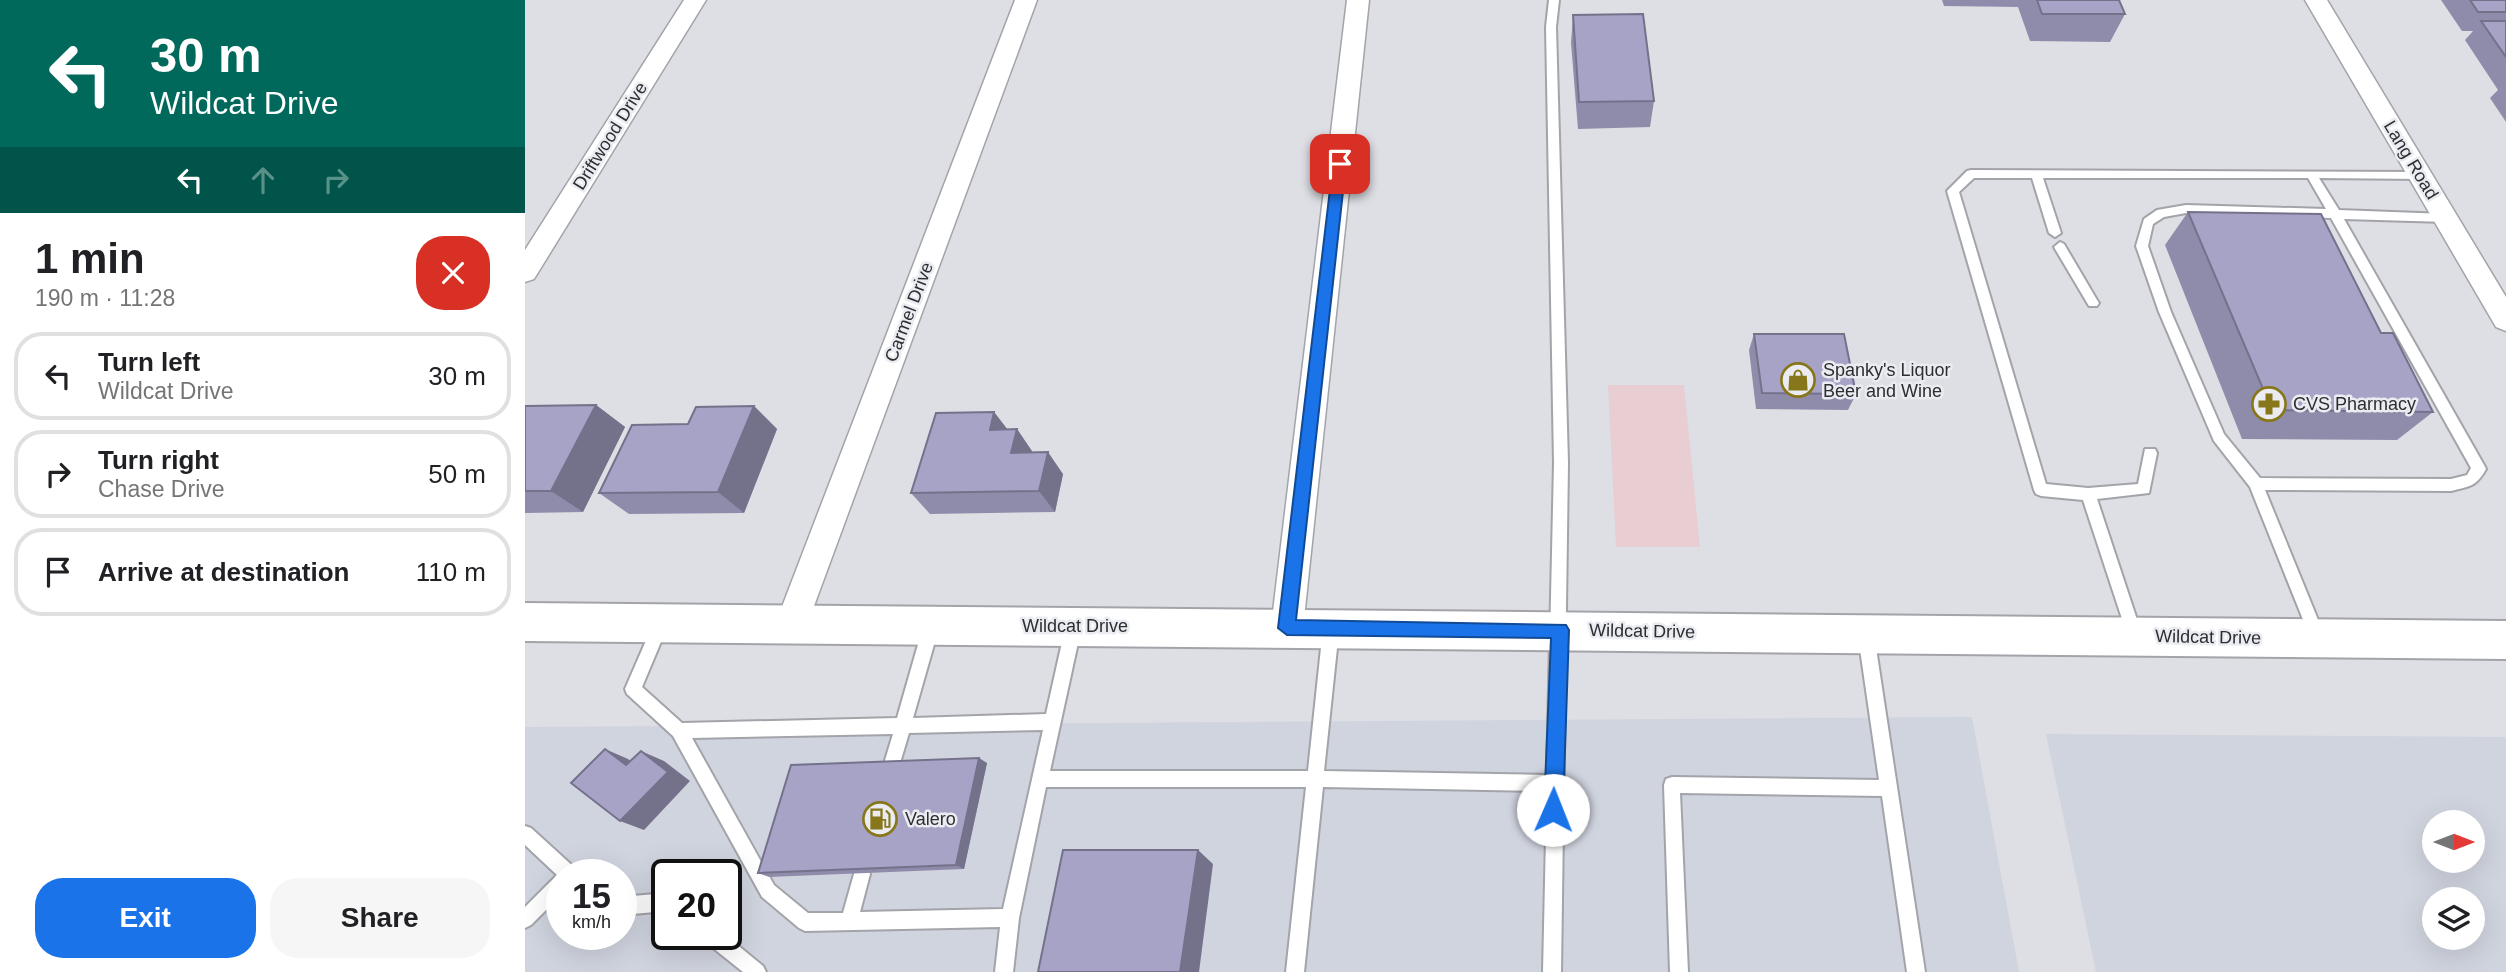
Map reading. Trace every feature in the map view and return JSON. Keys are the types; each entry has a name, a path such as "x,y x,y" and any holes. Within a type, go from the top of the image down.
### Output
{"main road":[{"name":"Wildcat Drive","path":"525,622 2506,640"}],"street":[{"name":"Driftwood Drive","path":"525,272 695,0"},
{"name":"Carmel Drive","path":"791,625 1027,0"},
{"path":"1287,628 1359,0"},
{"name":"Lang Road","path":"2316,0 2506,320"}],"lane":[{"path":"1552,972 1561,463 1551,27 1554,0"},
{"path":"2150,453 2144,489 2088,494 2041,489 1953,191 1971,174 2420,175"},
{"path":"2036,174 2055,233"},
{"path":"2256,484 2451,485 2472,480 2479,469 2311,174"},
{"path":"2317,639 2256,484 2218,437 2165,312 2142,246 2148,222 2161,212 2186,209 2445,218"},
{"path":"2060,247 2093,303"},
{"path":"2088,494 2134,636"},
{"path":"660,623 633,689 679,731 768,891 805,922 1010,918"},
{"path":"891,767 932,625"},
{"path":"1004,972 1010,918 1074,626"},
{"path":"1295,972 1332,628"},
{"path":"1866,634 1916,972"},
{"path":"679,731 1053,722"},
{"path":"1040,779 1315,779 1554,783"},
{"path":"1679,972 1672,785 1890,788"},
{"path":"525,834 550,859"},
{"path":"849,922 862,874"},
{"path":"525,919 546,898"},
{"path":"729,950 757,972"}],"shaded area":[{"path":"1608,385 1684,385 1700,547 1616,547"},
{"path":"1972,717 2019,972 525,972 525,727"},
{"path":"2046,734 2506,737 2506,972 2096,972"}],"building":[{"path":"2037,0 2119,0 2125,14 2042,14"},
{"path":"2470,0 2506,0 2506,12 2478,12"},
{"path":"1643,14 1654,101 1579,102 1573,15"},
{"path":"2481,21 2506,21 2506,57"},
{"path":"2188,212 2321,214 2381,333 2393,333 2433,412 2272,410"},
{"name":"Spanky's Liquor Beer and Wine","path":"1754,334 1844,334 1856,394 1762,393"},
{"path":"596,405 551,491 525,491 525,406"},
{"path":"754,406 718,492 599,493 632,425 688,424 696,407"},
{"path":"994,412 990,430 1017,429 1011,453 1048,452 1039,491 911,493 936,413"},
{"path":"605,749 626,765 641,751 668,772 620,821 571,783"},
{"name":"Valero","path":"979,758 956,865 758,873 791,765"},
{"path":"1063,850 1198,850 1180,972 1038,972"}],"place":[{"name":"Spanky's Liquor Beer and Wine","path":"1798,380"},
{"name":"CVS Pharmacy","path":"2269,404"},
{"name":"Valero","path":"880,819"}],"route":[{"path":"1340,164 1287,628 1560,630 1553,810"}]}
